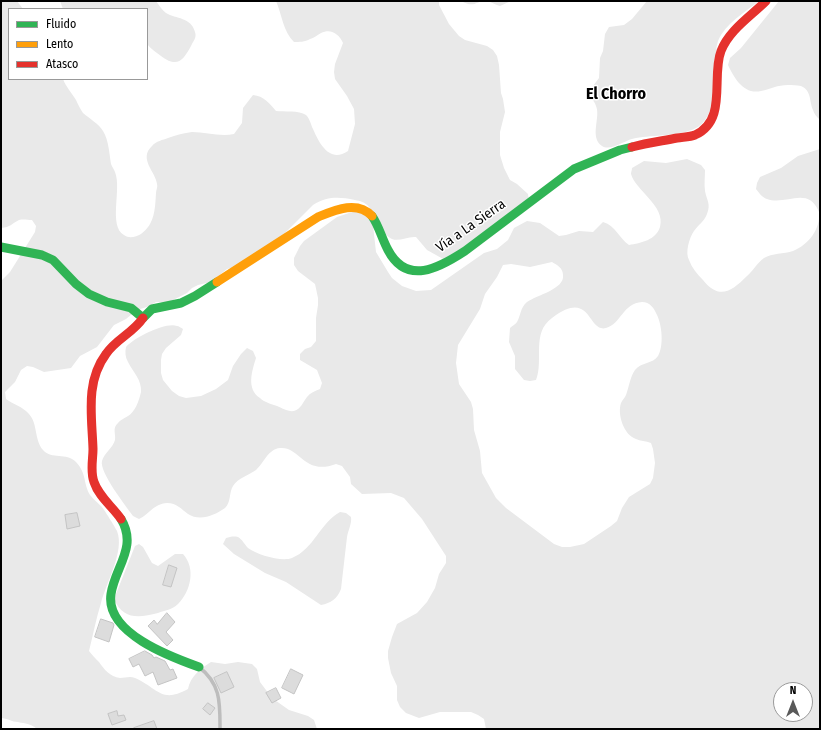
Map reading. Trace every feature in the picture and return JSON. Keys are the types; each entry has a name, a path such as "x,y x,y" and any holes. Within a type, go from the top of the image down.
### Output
{"street":[{"name":"Vía a La Sierra","path":"199,667 166,655 136,637 118,620 112,607 111,596 125,555 127,532 120,517 97,491 93,480 93,444 90,424 96,374 101,361 111,348 136,328 152,309 181,303 195,296 318,217 334,210 350,207 359,208 368,212 373,216 386,247 396,262 411,270 429,270 451,260 574,169 620,150 642,144 695,135 703,131 710,123 716,108 718,62 727,39 766,1"},
{"path":"1,247 42,255 53,260 76,284 89,294 107,302 131,308 143,318"}],"lane":[{"path":"199,667 211,679 218,693 220,729"}],"shaded area":[{"path":"1,1 17,1 22,8 8,8 8,80 64,80 83,113 101,128 105,135 111,164 117,179 117,224 119,230 124,235 130,237 135,237 146,230 152,221 155,210 157,185 156,179 147,161 148,151 152,146 160,141 189,132 224,135 234,134 242,123 243,108 253,95 263,98 276,111 296,112 306,115 322,146 331,154 342,154 348,151 355,124 354,109 335,79 334,72 335,64 343,43 337,35 328,31 306,41 294,42 287,33 276,1 439,1 439,5 449,24 459,36 465,40 487,46 493,50 497,56 501,93 505,112 500,132 500,155 510,180 528,194 529,201 445,260 427,250 416,237 395,240 388,237 372,211 364,203 357,200 344,198 324,200 313,205 281,237 241,266 227,269 211,282 198,285 187,293 169,302 156,302 150,306 137,310 126,319 114,325 97,347 80,356 71,368 44,372 27,366 21,370 15,382 5,392 6,399 24,409 32,418 38,441 43,450 51,455 68,457 76,462 82,471 90,495 102,508 117,531 119,548 117,557 103,595 89,651 105,670 116,677 135,678 160,693 172,695 188,689 196,673 211,662 225,664 238,662 252,664 257,669 260,682 272,698 289,710 308,716 314,720 317,729 37,729 28,724 1,718 1,281 10,272 35,232 36,226 32,220 19,220 9,226 1,228"},
{"path":"60,1 156,1 166,13 187,21 193,27 195,38 182,59 171,62 148,45 148,8 63,8"},
{"path":"461,1 483,1 472,4"},
{"path":"487,1 511,1 500,6"},
{"path":"647,1 759,1 731,24 721,35 718,41 716,52 716,91 711,110 701,125 683,133 636,138 610,147 602,146 596,138 597,111 595,103 589,96 590,90 599,78 600,58 603,51 605,34 609,27 624,25 632,19"},
{"path":"779,1 820,1 820,120 814,113 809,93 805,88 801,86 784,85 755,92 740,84 728,65 730,58 741,48"},
{"path":"820,149 820,729 486,729 484,719 471,712 440,712 419,718 406,713 400,707 397,700 397,686 391,673 388,651 397,624 417,613 427,602 435,588 439,574 446,563 446,556 422,519 404,498 391,493 362,494 351,484 350,477 342,466 336,464 325,467 309,464 293,451 280,448 272,451 256,470 235,483 227,506 217,513 207,517 197,517 188,514 176,505 167,503 158,505 139,519 133,516 105,473 102,466 102,461 114,443 115,427 120,421 133,412 141,392 139,380 126,358 126,347 142,335 165,326 178,326 183,329 181,335 166,348 162,354 161,360 161,373 163,380 172,391 179,396 186,398 201,396 216,389 228,380 233,366 247,348 253,351 256,358 251,380 253,390 264,401 287,410 294,411 300,407 310,394 320,389 322,383 317,370 300,360 300,354 305,349 311,347 316,341 318,298 315,284 298,271 294,265 294,258 304,241 337,217 352,212 366,214 373,225 376,252 392,278 402,286 416,291 431,290 484,253 497,249 508,240 514,228 527,221 540,223 559,236 579,231 593,232 603,222 611,226 629,245 652,238 660,227 661,219 659,212 634,180 631,174 632,168 644,161 666,163 687,159 701,165 705,170 705,191 709,205 706,217 694,231 688,246 687,254 695,271 709,286 714,290 725,292 741,282 764,258 771,255 793,251 799,248 808,241 816,230 819,212 814,204 809,200 803,198 782,200 767,199 764,198 756,189 760,177 781,168 798,156","holes":["552,262 562,270 563,275 560,284 550,291 527,302 522,309 516,324 510,328 509,342 515,356 515,369 524,380 536,380 542,331 552,318 565,310 575,308 582,309 600,328 606,328 611,326 630,306 636,303 645,302 656,312 659,319 662,336 658,356 656,359 638,367 635,370 620,408 622,424 628,433 636,439 651,443 655,463 653,478 650,484 629,497 622,508 617,521 611,526 584,544 570,547 562,547 554,544 506,508 496,498 482,473 480,451 474,430 473,409 471,402 459,384 456,363 458,345 480,309 485,294 497,277 503,265 511,264 530,267"]},
{"path":"340,512 346,513 351,517 347,537 341,589 336,598 325,604 321,605 286,582 265,573 234,554 223,544 226,538 238,537 248,548 257,553 282,559 292,558 306,549 327,523"},
{"path":"139,544 143,547 152,563 158,566 175,554 183,554 190,566 191,573 189,586 186,593 178,604 171,609 144,616 132,616 122,611 114,599 135,546"}],"building":[{"path":"77,513 80,526 67,529 65,515"},
{"path":"169,565 177,568 171,587 163,585"},
{"path":"167,613 175,622 166,632 173,640 167,646 148,626 154,620 157,624"},
{"path":"101,619 113,623 114,625 109,642 95,637"},
{"path":"145,651 154,658 156,657 165,661 170,670 173,669 177,678 158,685 153,672 145,676 139,664 133,667 129,659"},
{"path":"291,669 303,675 294,694 282,688"},
{"path":"227,672 234,687 221,693 214,678"},
{"path":"276,688 281,698 272,703 266,693"},
{"path":"208,703 215,708 210,715 203,709"},
{"path":"117,711 118,716 124,715 126,720 112,725 108,714"},
{"path":"154,721 157,729 134,728"}],"traffic: fast":[{"path":"372,216 388,250 396,261 404,268 414,271 434,268 465,251 574,169 620,150 632,147"},
{"path":"1,247 42,255 53,260 76,284 89,294 107,302 131,308 143,318 152,309 181,303 217,282"},
{"path":"121,519 126,529 126,548 111,594 112,608 118,620 129,632 157,650 199,667"}],"traffic: slow":[{"path":"217,282 318,217 339,209 353,207 360,208 372,216"}],"traffic: jam":[{"path":"632,147 693,136 705,128 712,119 715,109 717,97 718,61 721,51 729,36 766,1"},
{"path":"121,519 102,497 93,478 91,412 92,388 99,365 106,354 143,318"}],"district":[{"name":"El Chorro","path":"616,95"}]}
